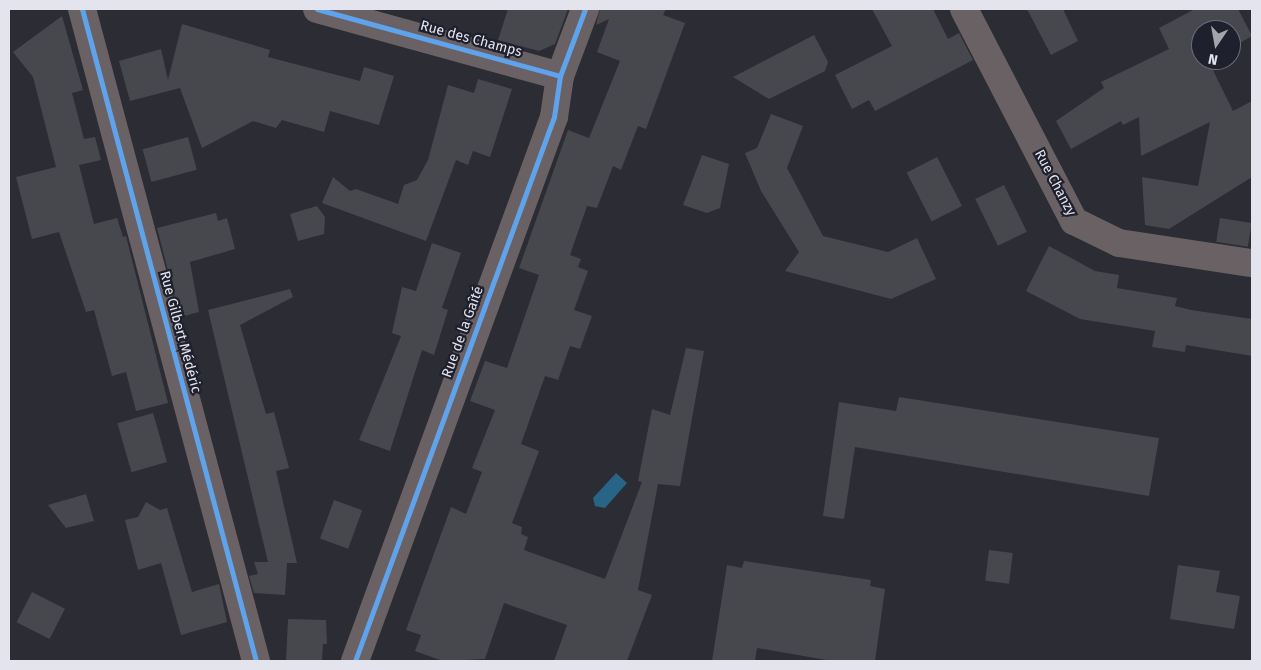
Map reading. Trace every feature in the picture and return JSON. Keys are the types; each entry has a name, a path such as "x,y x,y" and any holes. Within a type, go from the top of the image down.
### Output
{"street":[{"name":"Rue Gilbert Médéric","path":"82,9 256,661"},
{"name":"Rue des Champs","path":"318,9 560,76"},
{"name":"Rue de la Gaîté","path":"355,661 554,117 560,76 585,9"},
{"name":"Rue Chanzy","path":"964,9 1074,221 1119,243 1252,263"}],"water":[{"path":"616,473 627,483 605,508 595,506 593,498"}],"building":[{"path":"508,9 568,9 555,44 539,51 498,40"},
{"path":"600,9 666,9 663,15 685,23 646,129 638,126 621,170 613,166 597,208 587,206 570,255 581,259 578,267 588,271 574,310 592,316 580,349 570,346 558,380 545,376 521,444 539,451 512,523 522,527 521,534 528,537 524,550 605,579 642,482 638,481 652,409 670,415 686,348 704,351 680,486 658,484 638,590 652,595 627,661 554,661 567,625 504,603 485,659 443,661 415,651 421,635 406,630 451,507 466,514 482,472 472,468 495,410 470,401 485,361 507,368 539,275 519,268 568,130 589,138 620,61 597,52 609,19 596,25"},
{"path":"872,9 933,9 948,39 959,33 973,60 875,111 869,100 852,109 835,75 892,46"},
{"path":"1027,9 1063,9 1078,41 1051,55"},
{"path":"1195,9 1238,9 1252,36 1241,42 1241,20 1191,20 1191,70 1213,70 1233,111 1252,101 1252,177 1169,229 1145,225 1142,177 1198,186 1210,122 1141,156 1139,117 1123,125 1121,121 1071,149 1056,121 1104,88 1101,82 1169,49 1159,28"},
{"path":"62,16 83,90 72,93 84,139 95,137 101,160 79,165 94,224 117,218 123,237 126,236 168,403 136,411 126,372 112,376 94,310 86,312 59,232 32,239 16,177 56,167 33,77 13,52"},
{"path":"182,24 270,50 268,57 360,81 364,67 394,76 379,125 330,111 324,132 282,120 276,128 253,121 202,148 180,88 130,101 119,61 161,49 168,80"},
{"path":"814,35 828,62 825,71 769,99 733,77"},
{"path":"478,79 512,89 490,157 473,151 468,165 456,160 426,241 322,203 333,177 350,191 356,189 398,204 404,185 417,180 428,160 448,85 474,93"},
{"path":"771,114 803,126 787,168 823,236 888,252 917,238 936,279 891,299 785,271 799,252 761,191 745,153 757,148"},
{"path":"188,137 197,170 151,182 143,149"},
{"path":"702,155 729,164 720,208 707,213 683,205"},
{"path":"937,157 962,206 932,221 907,172"},
{"path":"1004,185 1027,232 998,246 975,199"},
{"path":"317,206 325,217 324,234 298,241 290,214"},
{"path":"216,213 218,221 227,218 235,249 190,262 199,312 180,317 157,228"},
{"path":"1220,218 1252,223 1248,247 1216,242"},
{"path":"432,243 461,253 442,308 448,310 434,355 422,350 390,451 359,440 401,336 392,333 402,287 416,291"},
{"path":"1049,246 1095,271 1119,275 1117,288 1177,298 1175,306 1191,310 1252,319 1252,356 1186,345 1185,352 1152,347 1155,331 1080,319 1026,291"},
{"path":"290,289 293,297 240,325 266,414 274,412 289,468 276,471 297,563 287,563 285,595 254,593 249,576 258,574 254,562 268,562 208,310"},
{"path":"899,397 1159,438 1149,496 855,447 844,519 823,516 839,402 896,411"},
{"path":"153,413 167,462 131,472 117,423"},
{"path":"86,494 94,521 66,528 48,505"},
{"path":"334,500 362,510 348,549 320,539"},
{"path":"146,502 160,510 167,508 192,592 219,584 227,622 181,635 161,563 138,570 125,520 138,517"},
{"path":"989,550 1013,553 1009,584 985,581"},
{"path":"744,561 871,580 870,586 885,589 875,661 832,661 757,648 755,661 712,661 727,565 742,568"},
{"path":"1178,565 1220,571 1216,592 1240,596 1234,629 1170,619"},
{"path":"32,592 65,609 50,639 17,622"},
{"path":"288,619 326,620 327,644 323,644 322,661 286,661"}],"cycle path":[{"path":"82,9 256,661"},
{"path":"317,9 560,76"},
{"path":"355,661 554,117 560,76 585,9"}]}
